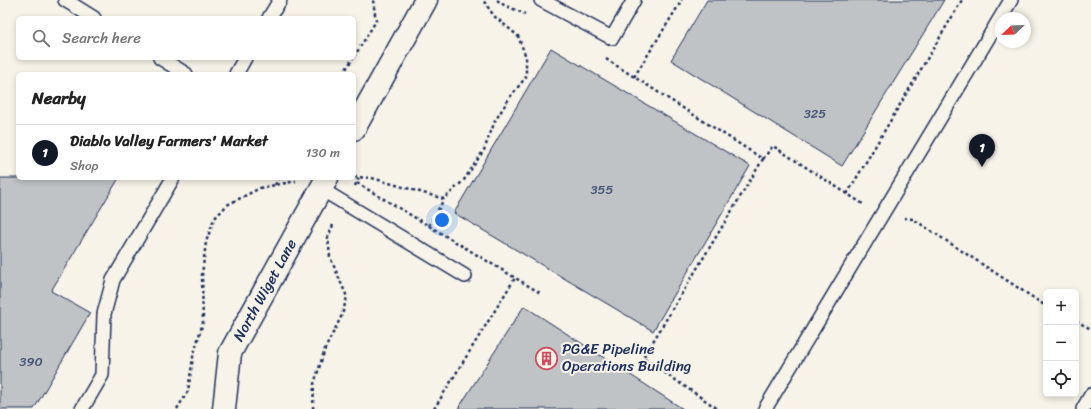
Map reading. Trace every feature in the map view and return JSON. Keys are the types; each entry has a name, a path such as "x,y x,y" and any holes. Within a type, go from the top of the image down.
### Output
{"street":[{"path":"356,125 426,0"},
{"name":"North Wiget Lane","path":"224,409 230,353 324,184"}],"lane":[{"path":"65,0 91,16"},
{"path":"270,16 280,0"},
{"path":"541,0 612,38 634,0"},
{"path":"765,409 1011,0"},
{"path":"163,60 183,72"},
{"path":"237,72 244,60"},
{"path":"82,409 102,375 104,314 112,280 172,180"},
{"path":"324,184 345,204 465,276"},
{"path":"1083,409 1091,395"}],"path":[{"path":"356,54 376,20 373,0"},
{"path":"429,226 444,199 464,180 484,150 495,121 510,97 526,77 526,58 518,36 494,16 484,0"},
{"path":"497,0 504,5 530,16"},
{"path":"634,77 682,0"},
{"path":"847,194 962,0"},
{"path":"602,57 763,159 643,358 717,409"},
{"path":"344,72 352,60"},
{"path":"313,409 314,384 325,349 342,315 347,297 330,257 328,237 359,177 372,178 444,199"},
{"path":"275,185 278,180"},
{"path":"177,409 188,391 193,357 203,322 202,275 206,242 214,219 226,205 260,188 301,180"},
{"path":"353,181 542,294"},
{"path":"434,409 515,278"},
{"path":"1079,323 1091,329"}],"building":[{"path":"707,0 944,0 842,166 671,60"},
{"path":"551,48 750,166 653,331 454,213"},
{"path":"0,178 16,178 16,180 118,180 51,291 90,313 34,409 0,409"},
{"name":"PG&E Pipeline Operations Building","path":"524,306 683,409 458,409"}],"place":[{"name":"Diablo Valley Farmers' Market","path":"982,167"},
{"name":"PG&E Pipeline Operations Building","path":"547,358"}]}
